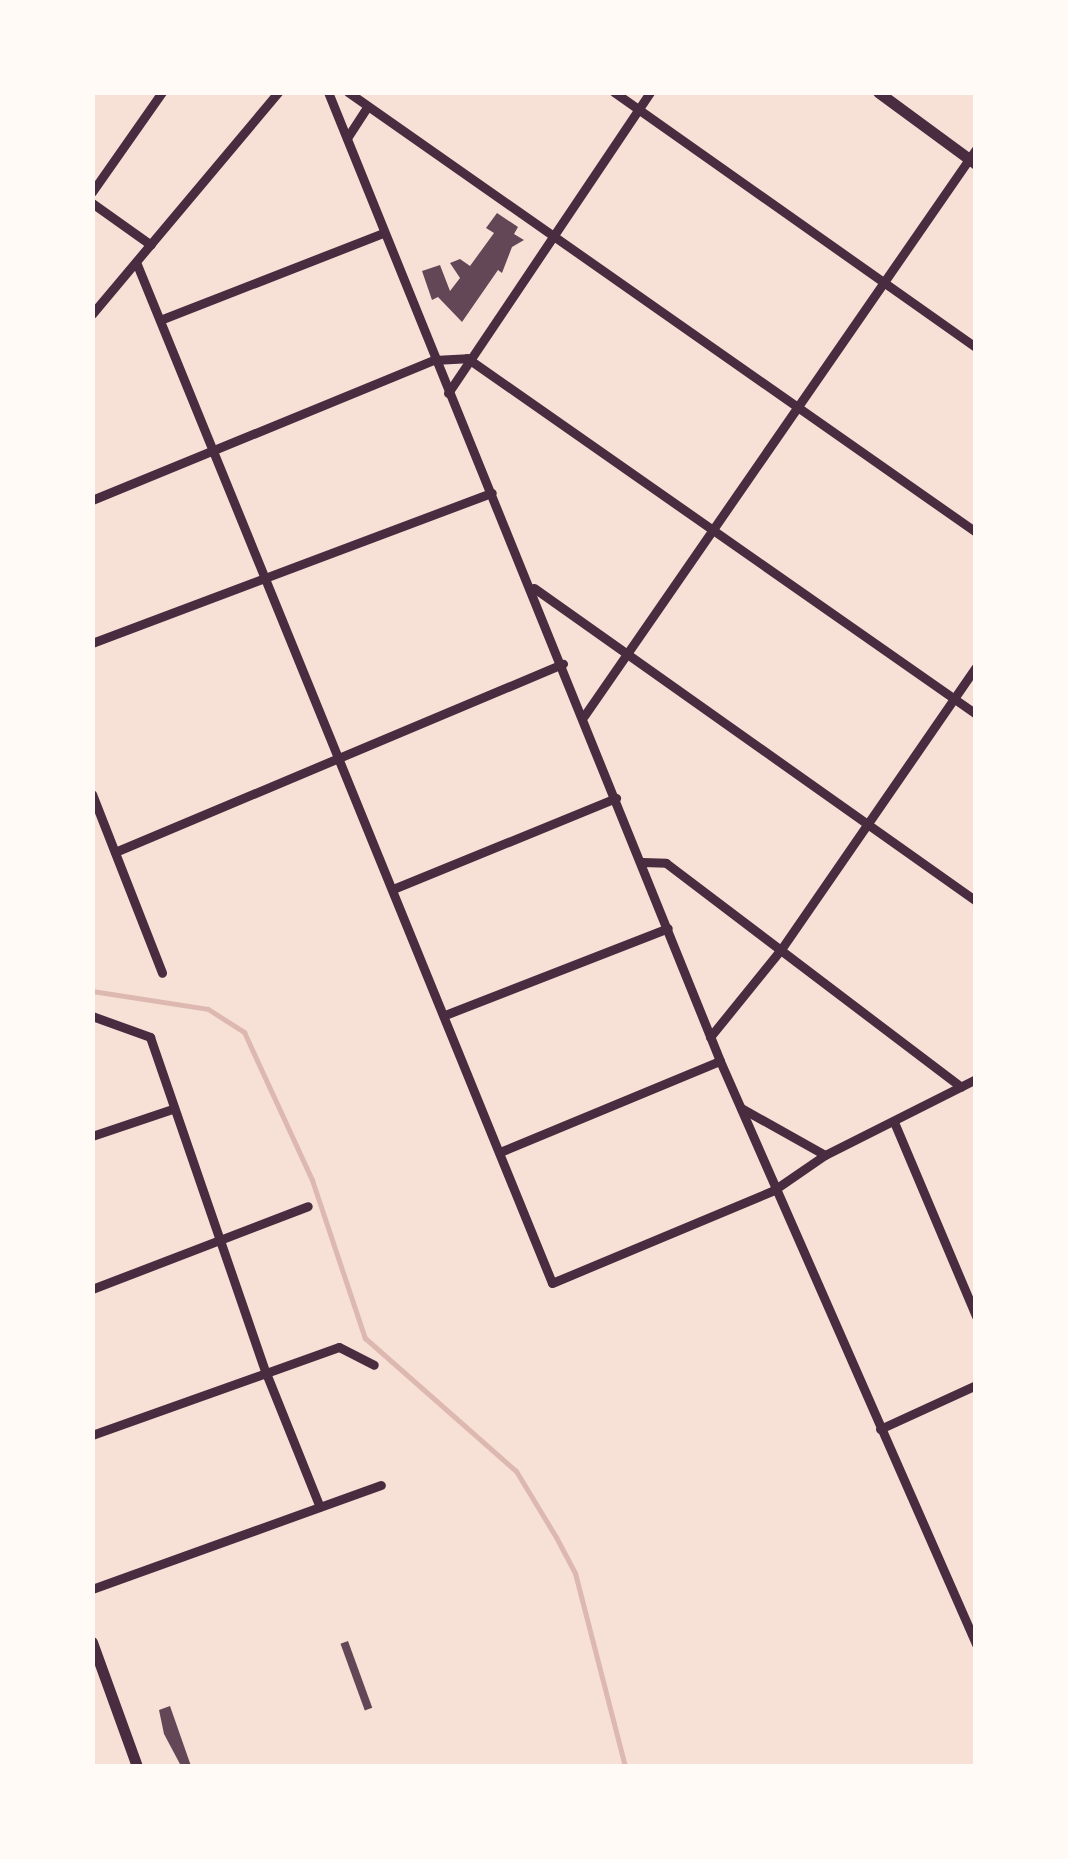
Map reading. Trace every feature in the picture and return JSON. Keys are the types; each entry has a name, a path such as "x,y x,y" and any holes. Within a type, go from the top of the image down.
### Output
{"street":[{"path":"92,192 162,92"},
{"path":"92,314 278,92"},
{"path":"328,92 381,234 564,664 720,1061 976,1644"},
{"path":"348,92 553,231 976,532"},
{"path":"614,92 976,347"},
{"path":"448,393 467,358 650,92"},
{"path":"584,716 973,157 878,92"},
{"path":"347,138 367,107"},
{"path":"92,203 151,245"},
{"path":"160,320 381,234"},
{"path":"136,262 552,1283 774,1190 825,1155 976,1079"},
{"path":"92,500 214,454 434,360 467,358 976,714"},
{"path":"92,643 492,493"},
{"path":"532,586 976,901"},
{"path":"115,852 564,664"},
{"path":"710,1037 782,948 976,667"},
{"path":"92,794 162,973"},
{"path":"392,890 616,798"},
{"path":"642,862 666,863 961,1087"},
{"path":"445,1014 668,928"},
{"path":"92,1016 150,1037 266,1373 320,1507"},
{"path":"500,1152 720,1061"},
{"path":"741,1108 825,1155"},
{"path":"92,1136 172,1109"},
{"path":"894,1122 976,1316"},
{"path":"92,1289 308,1206"},
{"path":"92,1435 340,1347 374,1365"},
{"path":"880,1430 976,1384"},
{"path":"92,1589 381,1485"},
{"path":"92,1642 137,1766"}],"building":[{"path":"497,213 518,227 514,234 524,240 512,247 502,273 498,270 462,322 438,297 432,300 422,271 440,265 450,291 460,278 450,263 460,259 470,266 494,233 486,228"},
{"path":"348,1641 372,1708 365,1710 340,1644"},
{"path":"170,1706 191,1766 181,1766 164,1734 159,1710"}],"waterway":[{"path":"92,991 208,1009 244,1032 312,1180 365,1338 516,1471 575,1573 625,1766"}]}
